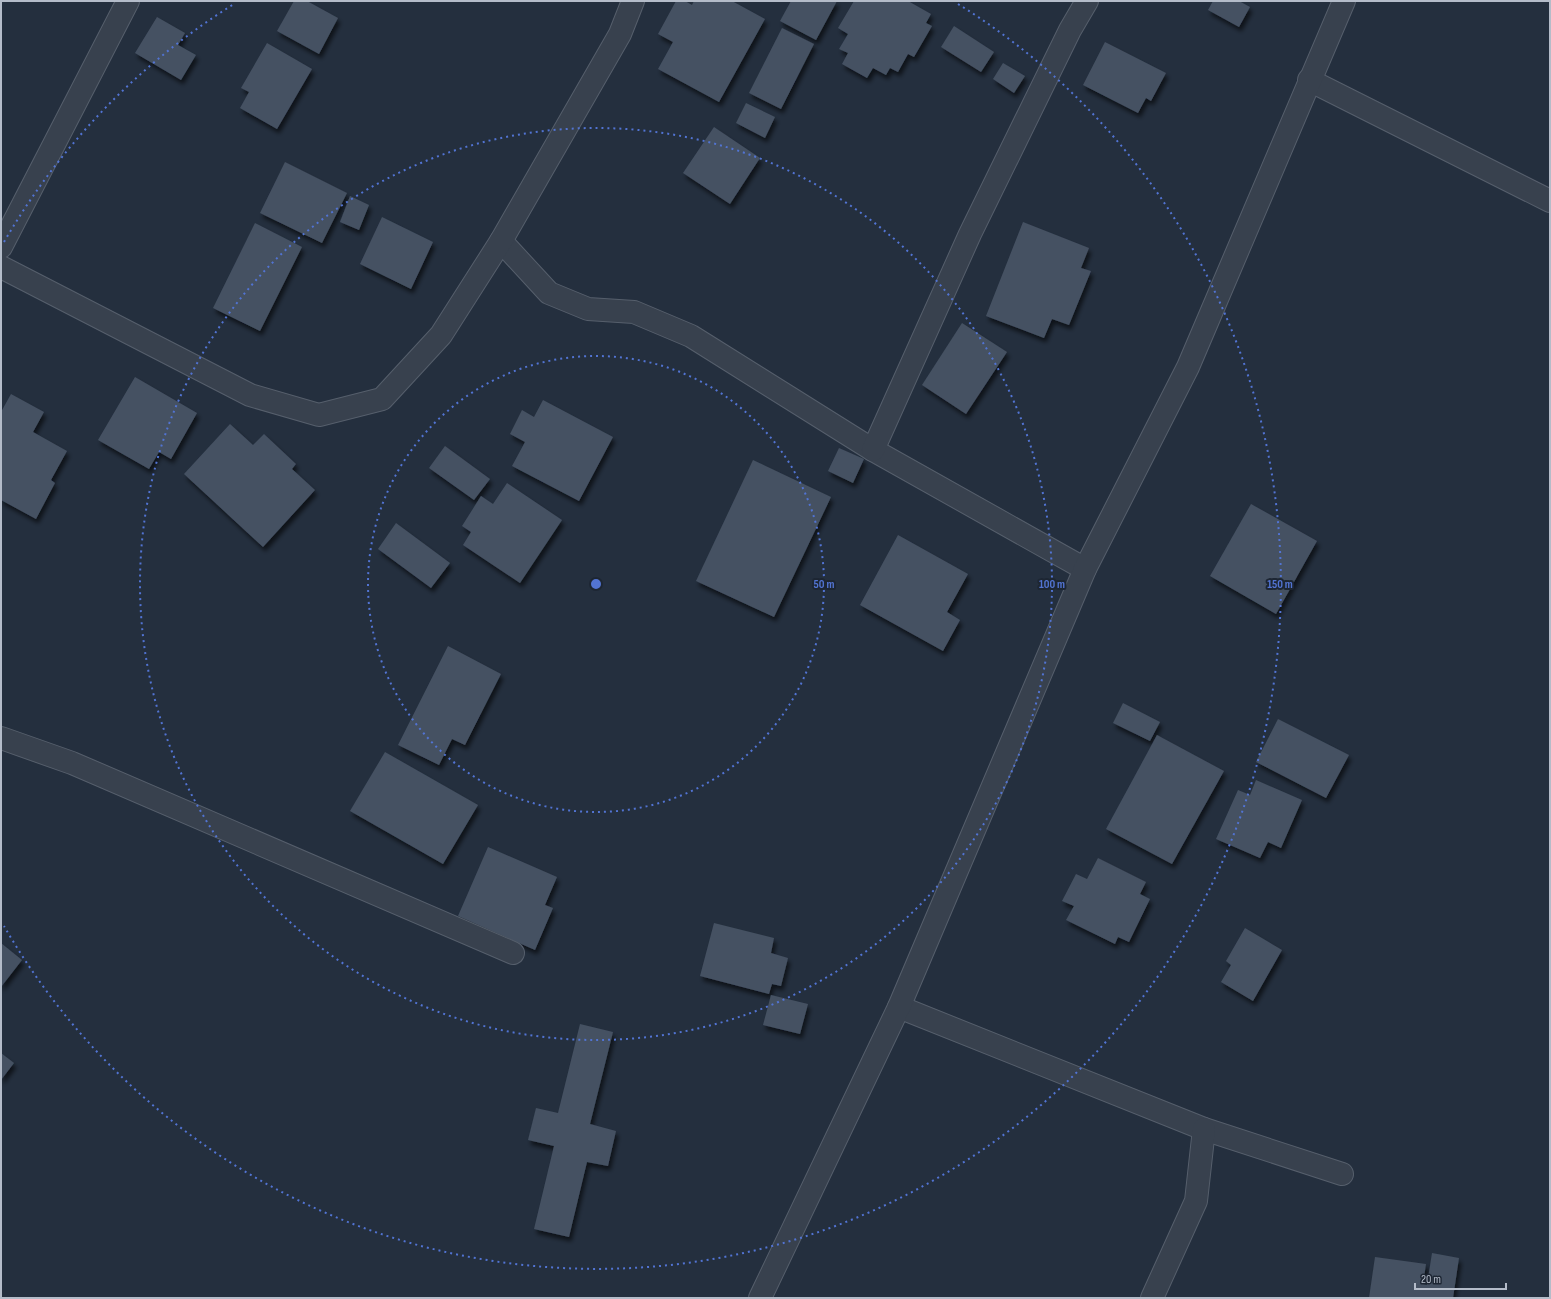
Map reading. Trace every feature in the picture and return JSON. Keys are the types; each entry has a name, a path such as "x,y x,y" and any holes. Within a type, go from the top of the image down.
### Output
{"street":[{"path":"1,247 128,1"},
{"path":"1,267 250,395 319,415 382,399 441,335 501,241 620,34 633,1"},
{"path":"873,450 970,234 1070,30 1086,1"},
{"path":"760,1298 899,1007 1084,569 1188,367 1309,80 1344,1"},
{"path":"1309,80 1550,201"},
{"path":"501,241 549,293 588,309 634,312 691,336 873,450 1084,569"},
{"path":"1,738 72,763 513,953"},
{"path":"899,1007 1204,1129 1342,1174"},
{"path":"1152,1298 1196,1201 1204,1129"}],"building":[{"path":"294,1 307,1 338,18 319,54 277,31"},
{"path":"676,1 685,1 692,5 694,1 732,1 765,19 719,102 658,69 673,42 658,34"},
{"path":"791,1 837,1 816,40 780,21"},
{"path":"854,1 908,1 931,14 926,23 932,26 914,57 908,54 898,72 890,68 886,75 873,68 867,78 842,64 848,53 839,49 848,34 838,28"},
{"path":"1213,1 1239,1 1250,7 1239,27 1208,10"},
{"path":"157,17 185,33 178,45 196,55 181,80 135,53"},
{"path":"954,26 994,52 981,72 941,47"},
{"path":"782,28 814,44 781,109 749,93"},
{"path":"1105,42 1166,73 1151,101 1146,98 1138,113 1083,85"},
{"path":"267,43 312,69 277,129 240,108 249,92 241,88"},
{"path":"1003,63 1025,76 1014,93 993,79"},
{"path":"746,103 775,117 765,138 736,123"},
{"path":"714,127 760,158 730,204 683,173"},
{"path":"285,162 347,193 322,243 260,213"},
{"path":"350,196 369,205 359,230 340,222"},
{"path":"382,217 433,242 411,289 360,264"},
{"path":"1023,222 1089,248 1081,268 1091,271 1069,325 1052,319 1044,338 986,316"},
{"path":"255,223 302,247 260,331 213,308"},
{"path":"962,323 1007,352 966,414 922,385"},
{"path":"135,377 197,413 171,459 159,452 149,469 98,440"},
{"path":"11,394 44,412 33,432 67,451 51,480 55,483 36,519 1,500 1,412"},
{"path":"543,400 613,437 579,501 512,466 525,442 510,434 522,410 534,417"},
{"path":"230,424 253,445 264,434 296,464 292,469 315,490 263,547 184,474"},
{"path":"445,446 490,479 474,500 429,468"},
{"path":"839,448 864,459 853,483 828,471"},
{"path":"753,460 831,497 774,617 696,581"},
{"path":"507,483 562,520 520,583 463,545 471,532 462,526 481,496 493,504"},
{"path":"1251,504 1317,541 1276,614 1210,576"},
{"path":"396,523 450,563 431,588 378,549"},
{"path":"898,535 968,574 947,612 960,620 943,651 860,605"},
{"path":"448,646 501,674 465,745 452,739 439,765 398,745"},
{"path":"1123,703 1160,722 1150,741 1113,723"},
{"path":"1278,719 1349,755 1326,798 1256,762"},
{"path":"1157,735 1224,771 1172,864 1106,829"},
{"path":"385,752 478,805 443,864 350,811"},
{"path":"1256,780 1302,800 1281,848 1268,842 1260,858 1216,839 1238,790 1250,795"},
{"path":"488,847 557,877 545,905 553,908 535,950 458,916"},
{"path":"1098,858 1146,882 1140,894 1150,899 1129,942 1118,937 1115,944 1066,920 1074,906 1062,901 1076,874 1087,879"},
{"path":"714,923 774,938 771,953 788,958 781,986 772,984 769,994 700,976"},
{"path":"1245,928 1282,950 1253,1001 1221,982 1231,965 1226,961"},
{"path":"1,943 22,960 1,987"},
{"path":"771,995 808,1004 800,1034 763,1025"},
{"path":"580,1024 613,1032 590,1124 616,1131 608,1166 587,1162 569,1237 534,1229 554,1146 528,1140 536,1108 558,1113"},
{"path":"1,1053 14,1063 1,1080"},
{"path":"1432,1253 1459,1258 1453,1298 1369,1298 1375,1257 1426,1264 1423,1284 1427,1285"}]}
